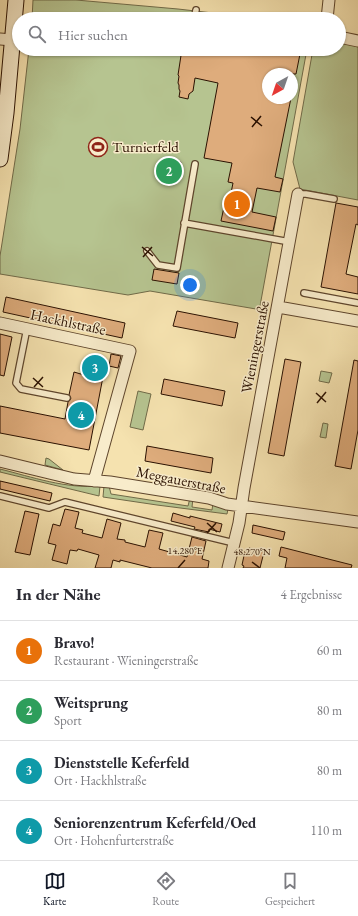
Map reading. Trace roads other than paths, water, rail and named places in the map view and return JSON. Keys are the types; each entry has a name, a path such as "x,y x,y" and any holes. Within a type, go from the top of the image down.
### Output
{"main road":[{"path":"13,12 16,0"},
{"path":"0,159 6,113 6,39 12,16"}],"street":[{"path":"328,12 329,0"},
{"path":"346,39 358,42"},
{"name":"Wieningerstraße","path":"228,568 239,523 244,488 298,194"},
{"path":"278,307 358,321"},
{"name":"Hackhlstraße","path":"0,323 130,351 94,481"},
{"name":"Meggauerstraße","path":"0,461 74,479 209,498 227,504 358,522"}],"lane":[{"path":"147,251 158,265 177,268 195,164"},
{"path":"298,194 334,199"},
{"path":"184,223 290,242"},
{"path":"304,293 358,302"},
{"path":"27,328 16,383 21,389 67,398"},
{"path":"0,496 49,508 65,502 235,543"}],"place":[{"name":"Turnierfeld","path":"98,147"},
{"name":"Weitsprung","path":"169,171"},
{"name":"Bravo!","path":"237,204"},
{"name":"Dienststelle Keferfeld","path":"95,368"},
{"name":"Seniorenzentrum Keferfeld/Oed","path":"81,415"}]}
